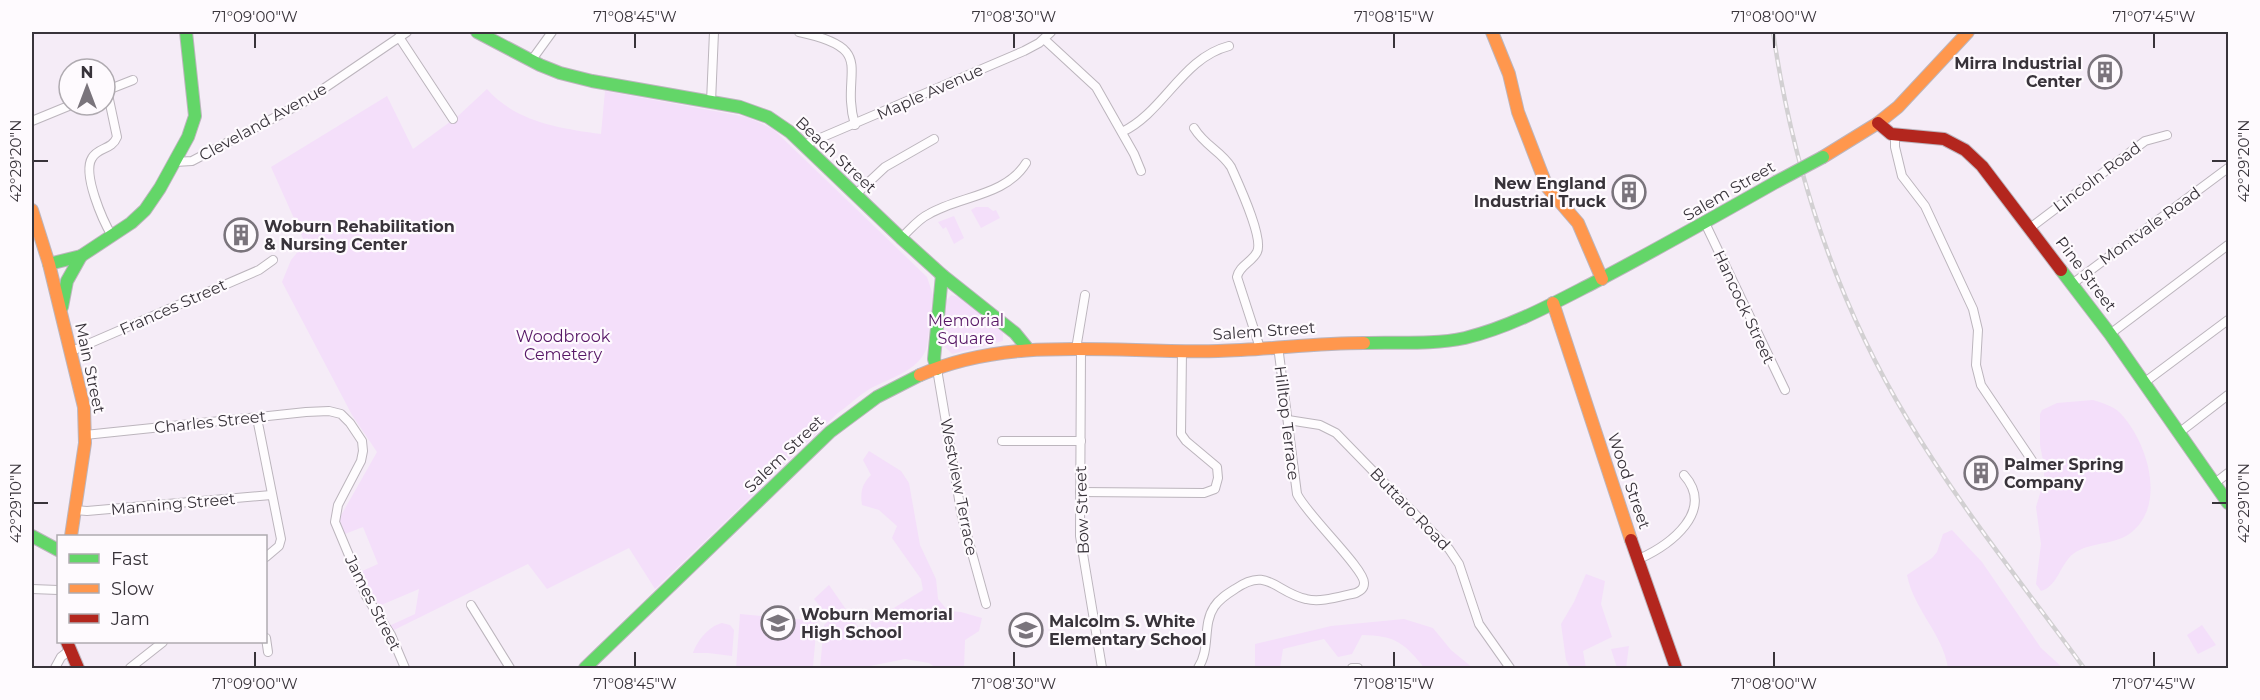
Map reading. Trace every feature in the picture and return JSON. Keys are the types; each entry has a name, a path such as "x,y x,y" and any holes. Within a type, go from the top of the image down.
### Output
{"street":[{"path":"50,269 81,256 112,236 145,210 175,162 191,130 195,112 186,32"},
{"name":"Beach Street","path":"477,32 531,61 560,73 581,79 747,109 768,117 804,145 942,275 1015,333 1028,349"},
{"path":"531,61 552,32"},
{"path":"711,102 714,32"},
{"path":"799,32 832,41 849,55 852,69 852,112 855,125"},
{"name":"Maple Avenue","path":"804,145 1024,51 1052,32"},
{"path":"1492,32 1509,74 1518,112 1547,187 1578,223 1602,279"},
{"name":"Salem Street","path":"585,669 831,432 877,397 937,369 975,358 1028,349 1219,351 1355,342 1425,342 1464,339 1497,328 1602,279 1823,157 1878,123 1915,90 1968,32"},
{"path":"403,34 453,119"},
{"name":"Cleveland Avenue","path":"175,162 192,161 295,107 403,34"},
{"path":"1044,39 1094,84 1122,132 1141,171"},
{"path":"1122,132 1139,121 1199,59 1229,46"},
{"path":"117,87 133,80"},
{"path":"32,121 57,111"},
{"path":"112,117 117,137 111,146 93,156 90,162 90,179 112,236"},
{"path":"1878,123 1882,130 1895,137 1902,176 1925,206 1973,309 1977,326 1976,369 1981,385 2033,462"},
{"path":"1194,128 1203,142 1225,159 1231,167 1258,236 1257,252 1239,271 1237,277 1260,348"},
{"name":"Lincoln Road","path":"2030,228 2145,141 2168,135"},
{"name":"Pine Street","path":"1895,137 1936,137 1962,147 1982,166 2110,334 2229,503"},
{"path":"855,195 885,167 934,139"},
{"path":"901,238 927,214 993,188 1016,176 1026,163"},
{"name":"Montvale Road","path":"2072,284 2229,168"},
{"name":"Main Street","path":"32,210 50,269 83,397 85,435 71,535"},
{"name":"Hancock Street","path":"1705,223 1785,390"},
{"path":"2110,334 2229,244"},
{"path":"62,315 63,295 72,268 81,256"},
{"name":"Frances Street","path":"72,351 259,270 273,260"},
{"path":"50,269 72,268"},
{"path":"937,369 934,357 942,275"},
{"name":"Bow Street","path":"1085,295 1078,350 1081,441 1080,536 1102,669"},
{"name":"Wood Street","path":"1553,303 1626,526 1676,669"},
{"path":"2145,382 2229,320"},
{"name":"Hilltop Terrace","path":"1198,669 1205,655 1208,622 1213,609 1220,600 1248,581 1265,579 1297,596 1310,600 1356,593 1364,584 1364,579 1352,562 1299,498 1294,481 1278,346"},
{"path":"1080,492 1203,493 1215,489 1218,476 1216,465 1186,441 1181,434 1182,351"},
{"name":"Westview Terrace","path":"937,369 962,517 986,604"},
{"path":"2180,432 2229,395"},
{"name":"Charles Street","path":"85,435 314,411 335,412"},
{"name":"James Street","path":"335,412 350,423 362,441 363,451 359,465 336,508 335,524 366,596 391,635 405,669"},
{"path":"257,418 281,542 267,556"},
{"name":"Buttaro Road","path":"1288,420 1320,425 1336,433 1449,549 1461,568 1479,624 1510,669"},
{"path":"1002,441 1081,441"},
{"path":"2215,483 2229,473"},
{"path":"1639,559 1681,530 1691,517 1694,509 1694,493 1692,485 1684,475"},
{"name":"Manning Street","path":"75,510 87,511 272,495"},
{"path":"32,536 57,549"},
{"path":"32,589 57,590"},
{"path":"471,605 510,669"},
{"path":"130,669 162,643"},
{"path":"267,643 268,652"},
{"path":"55,669 68,646"},
{"path":"68,646 78,669"},
{"path":"1352,669 1358,669"}],"green space":[{"name":"Woodbrook Cemetery","path":"487,89 511,109 539,122 601,134 605,91 747,117 773,129 927,277 933,295 927,347 917,363 868,390 838,413 655,589 629,548 547,589 528,564 392,631 389,626 415,614 419,589 379,606 360,572 378,564 363,527 345,534 339,519 377,452 352,415 282,282 291,260 305,243 271,167 387,96 413,149 458,116"},
{"path":"976,207 996,210 1000,218 981,228 971,210"},
{"path":"954,216 964,238 954,244 946,227 943,229 938,222"},
{"name":"Memorial Square","path":"951,295 959,297 1003,331 1003,341 952,354 941,343 947,300"},
{"path":"2093,400 2119,412 2139,441 2149,473 2151,489 2149,505 2143,519 2127,536 2087,547 2073,554 2051,585 2041,591 2036,584 2041,544 2036,507 2044,480 2040,445 2040,414 2042,410 2057,403"},
{"path":"869,451 901,471 909,483 920,545 936,579 938,599 948,611 982,618 979,631 965,640 964,668 936,668 929,663 905,659 860,668 820,668 824,625 831,619 814,599 829,585 861,631 923,590 921,579 892,538 897,526 879,510 862,505 862,488 871,475 863,460"},
{"path":"1952,530 1982,562 2041,648 2063,668 1948,668 1940,644 1916,600 1907,575 1932,558 1937,552 1943,534"},
{"path":"1586,574 1605,581 1601,604 1612,637 1583,651 1586,668 1570,668 1566,660 1561,624"},
{"path":"740,614 817,621 813,667 736,668"},
{"path":"1404,619 1433,628 1451,650 1473,668 1423,668 1409,650 1396,641 1362,635 1352,654 1338,657 1324,639 1283,649 1280,668 1255,668 1255,644 1331,626"},
{"path":"722,623 730,625 734,630 732,656 693,653 704,635"},
{"path":"2202,625 2216,645 2198,654 2187,635"},
{"path":"1629,646 1626,668 1617,668 1611,649"}],"railway":[{"path":"1773,32 1792,133 1806,183 1821,232 1859,328 1882,375 1928,452 1971,515 2084,668"}],"traffic: fast":[{"path":"49,264 81,256 131,223 145,210 160,188 188,137 195,116 186,32"},
{"path":"477,32 560,73 592,81 740,107 768,117 790,132 901,238 942,275 1015,333 1028,349"},
{"path":"1776,182 1823,157"},
{"path":"1364,343 1453,340 1499,328 1595,282 1776,182"},
{"path":"62,307 67,281 81,256"},
{"path":"2061,270 2110,334 2228,503"},
{"path":"937,369 934,359 942,275"},
{"path":"585,668 830,432 877,397 920,375"},
{"path":"32,536 57,549"}],"traffic: slow":[{"path":"1492,32 1509,74 1518,112 1547,187 1578,223 1602,279"},
{"path":"1823,157 1878,123 1898,107 1968,32"},
{"path":"32,210 49,264 84,407 85,443 71,535"},
{"path":"1553,303 1631,540"},
{"path":"920,375 956,362 992,354 1029,350 1218,351 1364,343"}],"traffic: jam":[{"path":"1878,123 1891,134 1944,139 1965,150 1982,166 2061,270"},
{"path":"1631,540 1676,668"},
{"path":"67,643 78,668"}],"place":[{"name":"Mirra Industrial Center","path":"2105,72"},
{"name":"New England Industrial Truck","path":"1629,192"},
{"name":"Woburn Rehabilitation & Nursing Center","path":"241,235"},
{"name":"Palmer Spring Company","path":"1981,473"},
{"name":"Woburn Memorial High School","path":"778,623"},
{"name":"Malcolm S. White Elementary School","path":"1026,630"}]}
